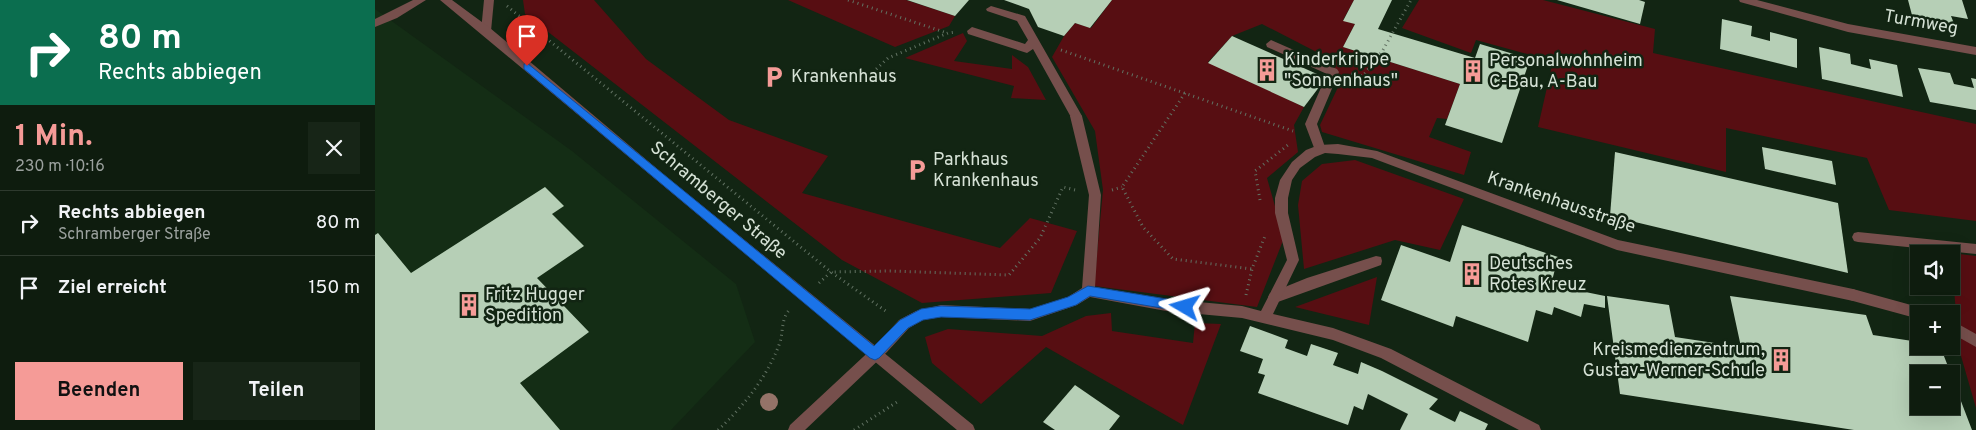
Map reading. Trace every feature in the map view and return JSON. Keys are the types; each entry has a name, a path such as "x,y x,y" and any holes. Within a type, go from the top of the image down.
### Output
{"street":[{"path":"375,23 393,16 421,0"},
{"name":"Schramberger Straße","path":"445,0 486,30 803,296 968,430"},
{"path":"486,30 489,0"},
{"name":"Turmweg","path":"1744,0 1848,28 1976,51"},
{"path":"991,9 1021,19 1076,116 1095,195 1088,291"},
{"path":"972,31 1027,49 1034,40"},
{"path":"1265,317 1293,260 1281,207 1284,184 1294,165 1319,150 1311,124 1333,72 1271,44"},
{"name":"Krankenhausstraße","path":"1319,150 1350,150 1373,154 1617,245 1853,295 1910,311"},
{"path":"1858,237 1976,249"},
{"path":"1275,297 1307,284 1376,261"},
{"path":"795,430 904,324 921,315 941,311 1030,315 1072,301 1088,291 1166,305 1242,312 1333,334 1386,353 1534,430"},
{"path":"1960,331 1976,341"}],"path":[{"path":"499,0 831,272 904,324"},
{"path":"848,0 948,33"},
{"path":"1333,72 1363,76 1383,50 1411,0"},
{"path":"869,76 888,58 948,33 972,31"},
{"path":"1034,40 1303,135 1319,150"},
{"path":"1185,93 1122,187 1143,227 1173,259 1252,269"},
{"path":"1261,210 1255,171 1289,144"},
{"path":"717,430 727,422 759,380 779,344 784,315 831,272 890,271 1009,275 1040,238 1063,187 1095,195"},
{"path":"1242,312 1252,269 1266,239 1264,229"},
{"path":"854,430 917,388"}],"shaded area":[{"path":"523,0 594,0 646,59 729,120 828,156 802,193 1000,248 1030,218 1077,231 1051,293 922,303 842,260 525,14"},
{"path":"788,0 906,0 955,16 949,26 895,47"},
{"path":"1112,0 1354,0 1343,20 1355,24 1343,47 1460,84 1447,119 1437,118 1429,137 1471,152 1464,175 1322,132 1320,125 1340,83 1332,60 1262,24 1232,36 1208,62 1304,107 1294,125 1298,152 1267,178 1284,238 1257,307 1094,286 1103,190 1095,131 1052,57 1064,36 1075,23 1091,28"},
{"path":"1419,0 1543,0 1655,29 1653,53 1976,124 1976,221 1889,210 1867,158 1726,128 1726,172 1538,127 1553,61 1476,40 1471,53 1402,28"},
{"path":"375,9 572,151 736,284 755,342 671,430 375,430"},
{"path":"963,33 967,41 954,61 1012,69 1012,55 1028,67 1046,100 1011,98 1014,86 905,58"},
{"path":"1355,160 1464,199 1440,250 1395,240 1304,269 1298,205 1302,181 1322,164"},
{"path":"1960,254 1976,256 1976,408 1960,352 1960,305 1955,305 1954,295 1960,295"},
{"path":"1377,277 1369,325 1295,307"},
{"path":"1111,313 1112,331 1193,343 1195,323 1221,324 1183,425 1046,347 981,404 932,363 925,337 948,329 1042,336 1086,316"}],"building":[{"path":"907,0 969,0 955,16"},
{"path":"1004,0 1112,0 1090,28 1075,23 1064,36 1038,27 1029,9"},
{"name":"Personalwohnheim C-Bau, A-Bau","path":"1354,0 1392,0 1378,29 1475,58 1480,44 1530,59 1502,143 1445,125 1460,84 1343,47 1355,24 1343,21"},
{"path":"1557,0 1639,0 1645,2 1640,24"},
{"path":"1908,0 1962,0 1968,19 1951,16 1955,26 1913,19"},
{"path":"1722,19 1752,26 1751,36 1770,41 1770,32 1797,39 1797,68 1720,49"},
{"name":"Kinderkrippe \"Sonnenhaus\"","path":"1232,36 1326,78 1304,107 1208,63"},
{"path":"1819,47 1850,54 1851,64 1871,69 1869,59 1897,65 1903,97 1822,79"},
{"path":"1918,68 1950,73 1954,84 1974,88 1971,78 1976,79 1976,110 1930,102"},
{"path":"1762,147 1832,161 1836,185 1765,169"},
{"path":"1615,152 1838,203 1848,273 1610,216"},
{"name":"Fritz Hugger Spedition","path":"545,187 564,206 552,214 584,246 537,278 589,332 520,383 560,430 375,430 375,235 378,233 411,273"},
{"name":"Deutsches Rotes Kreuz","path":"1462,225 1558,257 1551,285 1605,296 1605,308 1584,304 1581,317 1554,307 1552,315 1536,310 1528,342 1456,316 1453,327 1381,300 1401,245 1450,262"},
{"name":"Kreismedienzentrum, Gustav-Werner-Schule","path":"1607,296 1669,305 1675,337 1741,347 1730,296 1866,315 1873,335 1910,341 1910,355 1944,355 1947,365 1910,365 1910,415 1960,415 1960,399 1972,430 1854,430 1620,394"},
{"path":"1250,326 1288,340 1285,348 1307,356 1311,344 1338,353 1333,365 1358,374 1361,362 1382,371 1438,399 1429,409 1455,422 1460,411 1488,424 1485,430 1400,430 1408,414 1368,394 1363,410 1354,406 1348,425 1258,393 1265,375 1258,373 1263,359 1240,351"},
{"path":"1075,385 1120,416 1109,430 1055,430 1043,422"}],"place":[{"name":"Kinderkrippe \"Sonnenhaus\"","path":"1267,70"},
{"name":"Personalwohnheim C-Bau, A-Bau","path":"1473,71"},
{"name":"Krankenhaus","path":"774,77"},
{"name":"Parkhaus Krankenhaus","path":"917,170"},
{"name":"Deutsches Rotes Kreuz","path":"1472,274"},
{"name":"Fritz Hugger Spedition","path":"469,305"},
{"name":"Kreismedienzentrum, Gustav-Werner-Schule","path":"1781,360"}],"route":[{"path":"527,66 875,354 904,324 921,315 941,311 1030,315 1072,301 1088,291 1185,307"}]}
